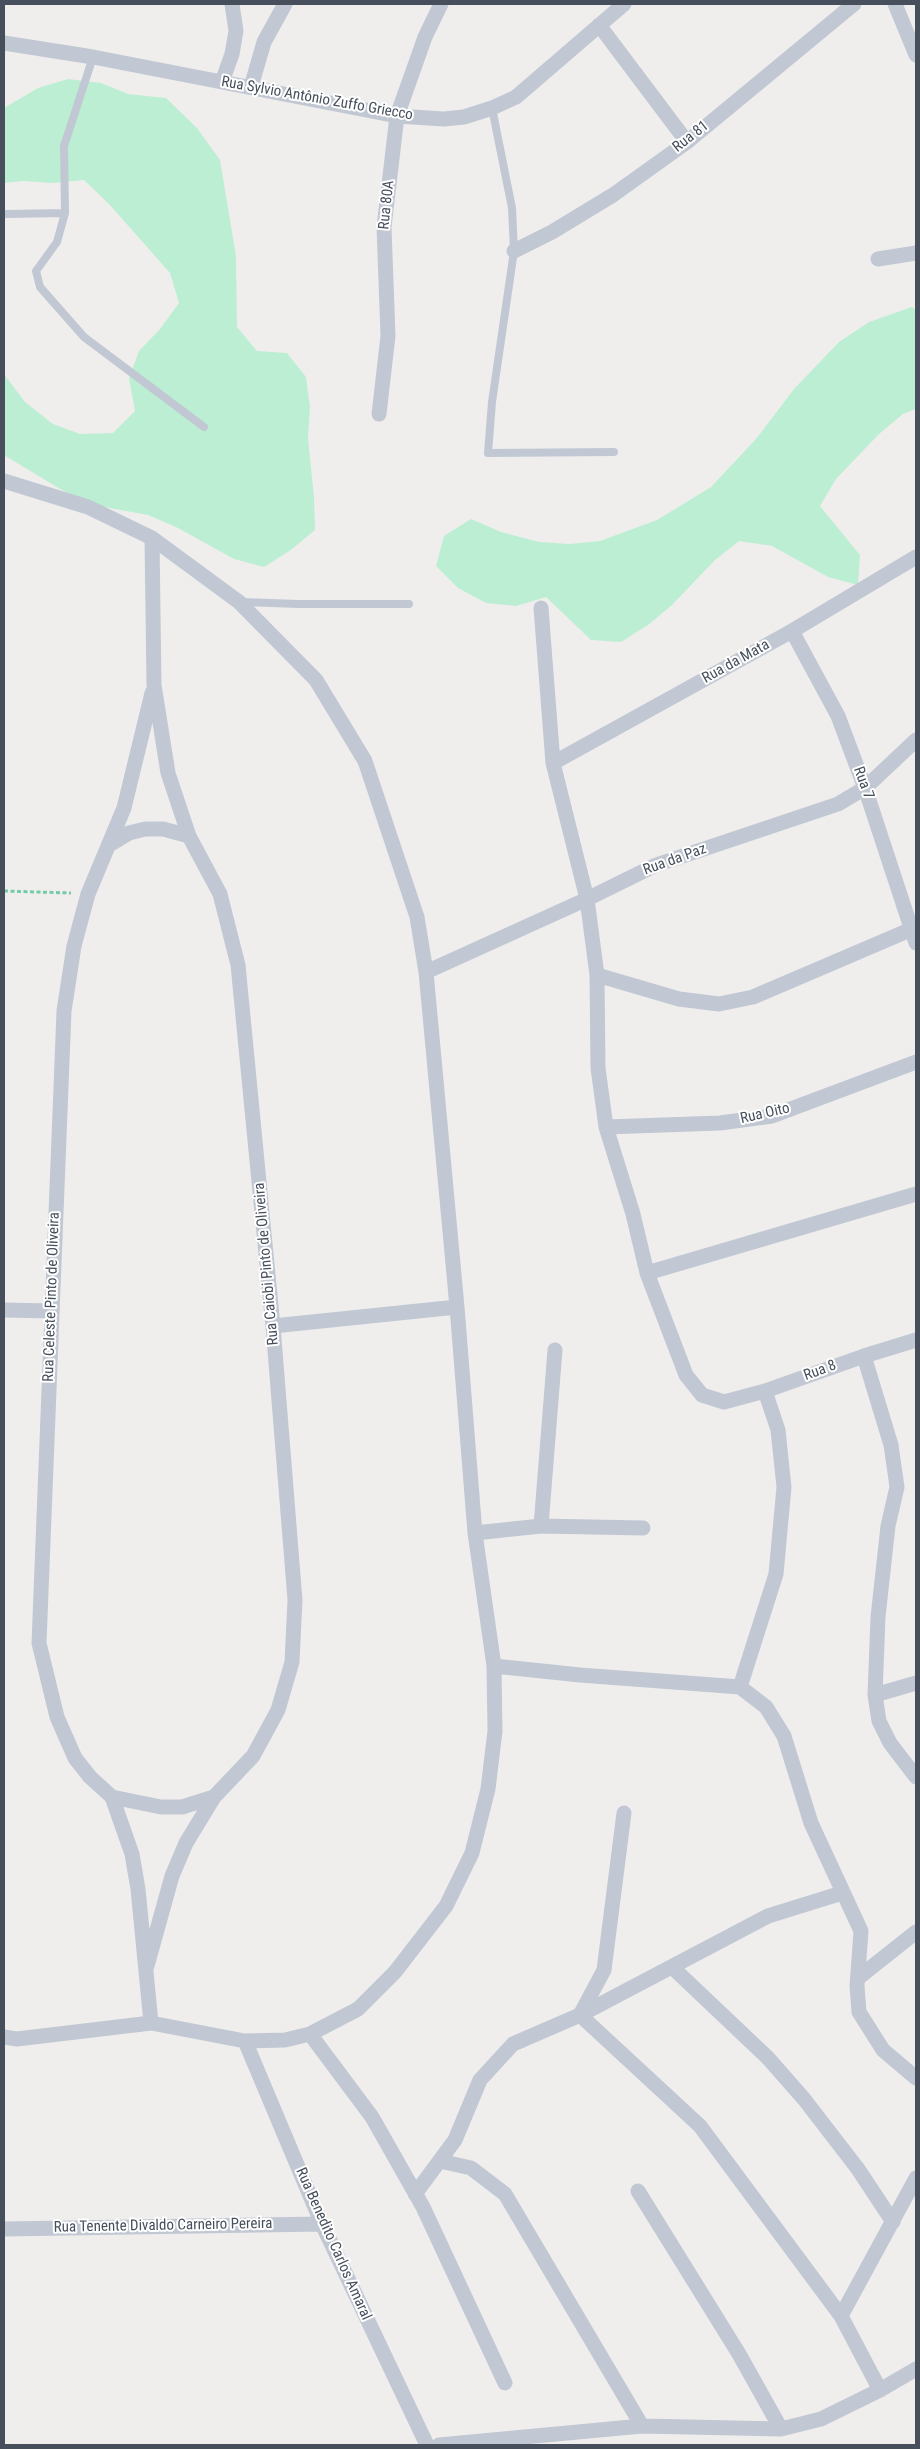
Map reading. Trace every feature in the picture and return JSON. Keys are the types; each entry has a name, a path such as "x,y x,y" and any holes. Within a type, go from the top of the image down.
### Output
{"street":[{"path":"222,82 232,54 236,31 232,4"},
{"path":"251,87 264,42 285,4"},
{"name":"Rua 80A","path":"379,414 388,336 384,227 397,116 425,37 441,4"},
{"name":"Rua Sylvio Antônio Zuffo Griecco","path":"4,43 93,57 397,116 444,119 464,117 492,108 516,97 624,4"},
{"name":"Rua 81","path":"514,250 552,232 613,195 687,142 854,4"},
{"path":"895,4 916,54"},
{"path":"599,25 687,142"},
{"path":"878,259 916,253"},
{"path":"4,481 88,508 152,538 239,602 316,680 364,761 418,917 426,972 457,1307 475,1532 494,1666 495,1731 488,1789 472,1853 446,1906 395,1972 358,2008 310,2034 285,2040 245,2041 151,2023 17,2039 4,2037"},
{"name":"Rua Caiobi Pinto de Oliveira","path":"147,1966 172,1876 186,1843 214,1798 253,1756 278,1710 292,1662 295,1600 273,1326 238,965 220,894 189,836 168,772 154,685 152,538"},
{"name":"Rua da Mata","path":"553,763 792,631 916,557"},
{"path":"541,608 553,763 587,900 598,975 598,1068 606,1127 633,1214 648,1272 916,1194"},
{"name":"Rua 7","path":"792,631 838,716 865,788 914,936"},
{"name":"Rua Celeste Pinto de Oliveira","path":"112,1797 90,1777 75,1758 57,1717 38,1643 64,1011 74,946 88,894 124,808 154,685"},
{"name":"Rua da Paz","path":"426,972 587,900 656,865 838,804 865,788 916,740"},
{"path":"109,845 129,833 145,829 163,828 189,836"},
{"path":"598,975 679,999 719,1004 753,997 914,936"},
{"name":"Rua Oito","path":"606,1127 720,1123 772,1116 916,1062"},
{"name":"Rua 8","path":"648,1272 686,1375 702,1395 724,1402 765,1391 916,1340"},
{"path":"273,1326 457,1307"},
{"path":"4,1310 52,1311"},
{"path":"541,1526 555,1350"},
{"path":"864,1356 891,1445 897,1487 888,1526 878,1618 875,1695 879,1722 890,1743 916,1777"},
{"path":"740,1687 776,1574 784,1487 778,1430 765,1391"},
{"path":"475,1532 541,1526 643,1528"},
{"path":"494,1666 580,1676 740,1687 766,1707 784,1736 811,1823 861,1931 858,1978 859,2012 883,2050 913,2070"},
{"path":"875,1695 916,1682"},
{"path":"112,1797 161,1807 182,1807 214,1798"},
{"name":"Rua Caiobi Pinto de Oliveira","path":"112,1797 132,1854 147,1966 151,2023"},
{"path":"580,2015 604,1970 624,1813"},
{"path":"416,2194 455,2140 480,2080 513,2044 580,2015 768,1916 842,1893"},
{"path":"858,1978 916,1932"},
{"path":"672,1967 768,2058 804,2099 858,2169 893,2222"},
{"path":"580,2015 700,2126 842,2316 880,2390"},
{"path":"310,2034 372,2117 416,2194 505,2383"},
{"name":"Rua Benedito Carlos Amaral","path":"245,2041 322,2224 427,2445"},
{"path":"440,2161 471,2168 505,2194 642,2426"},
{"path":"842,2316 916,2178"},
{"path":"638,2191 739,2354 781,2429"},
{"name":"Rua Tenente Divaldo Carneiro Pereira","path":"4,2229 322,2224"},
{"path":"439,2445 642,2426 781,2429 821,2419 880,2390 916,2369"}],"lane":[{"path":"93,57 64,146 64,213 57,242 36,272 40,287 84,337 204,428"},
{"path":"492,108 512,208 514,250 492,402 488,452 614,452"},
{"path":"4,214 64,213"},
{"path":"239,602 409,604"}],"path":[{"path":"4,891 88,894"}],"green space":[{"path":"68,79 101,83 128,94 166,98 197,128 220,160 236,256 237,327 257,351 287,353 306,377 310,407 308,438 314,497 315,530 291,550 264,567 234,559 178,528 148,515 93,505 60,489 4,455 4,374 25,402 53,424 80,434 113,433 135,411 129,378 139,351 160,329 179,303 170,273 109,204 84,180 53,183 23,181 4,183 4,108 38,88"},
{"path":"912,307 916,310 916,409 903,414 879,434 836,479 820,506 860,555 858,585 828,577 772,546 739,541 715,560 672,605 648,625 621,642 591,640 546,597 516,606 486,603 458,588 436,566 444,536 471,519 501,532 539,542 570,544 600,541 657,520 711,487 756,439 794,389 839,342 869,322"}]}
